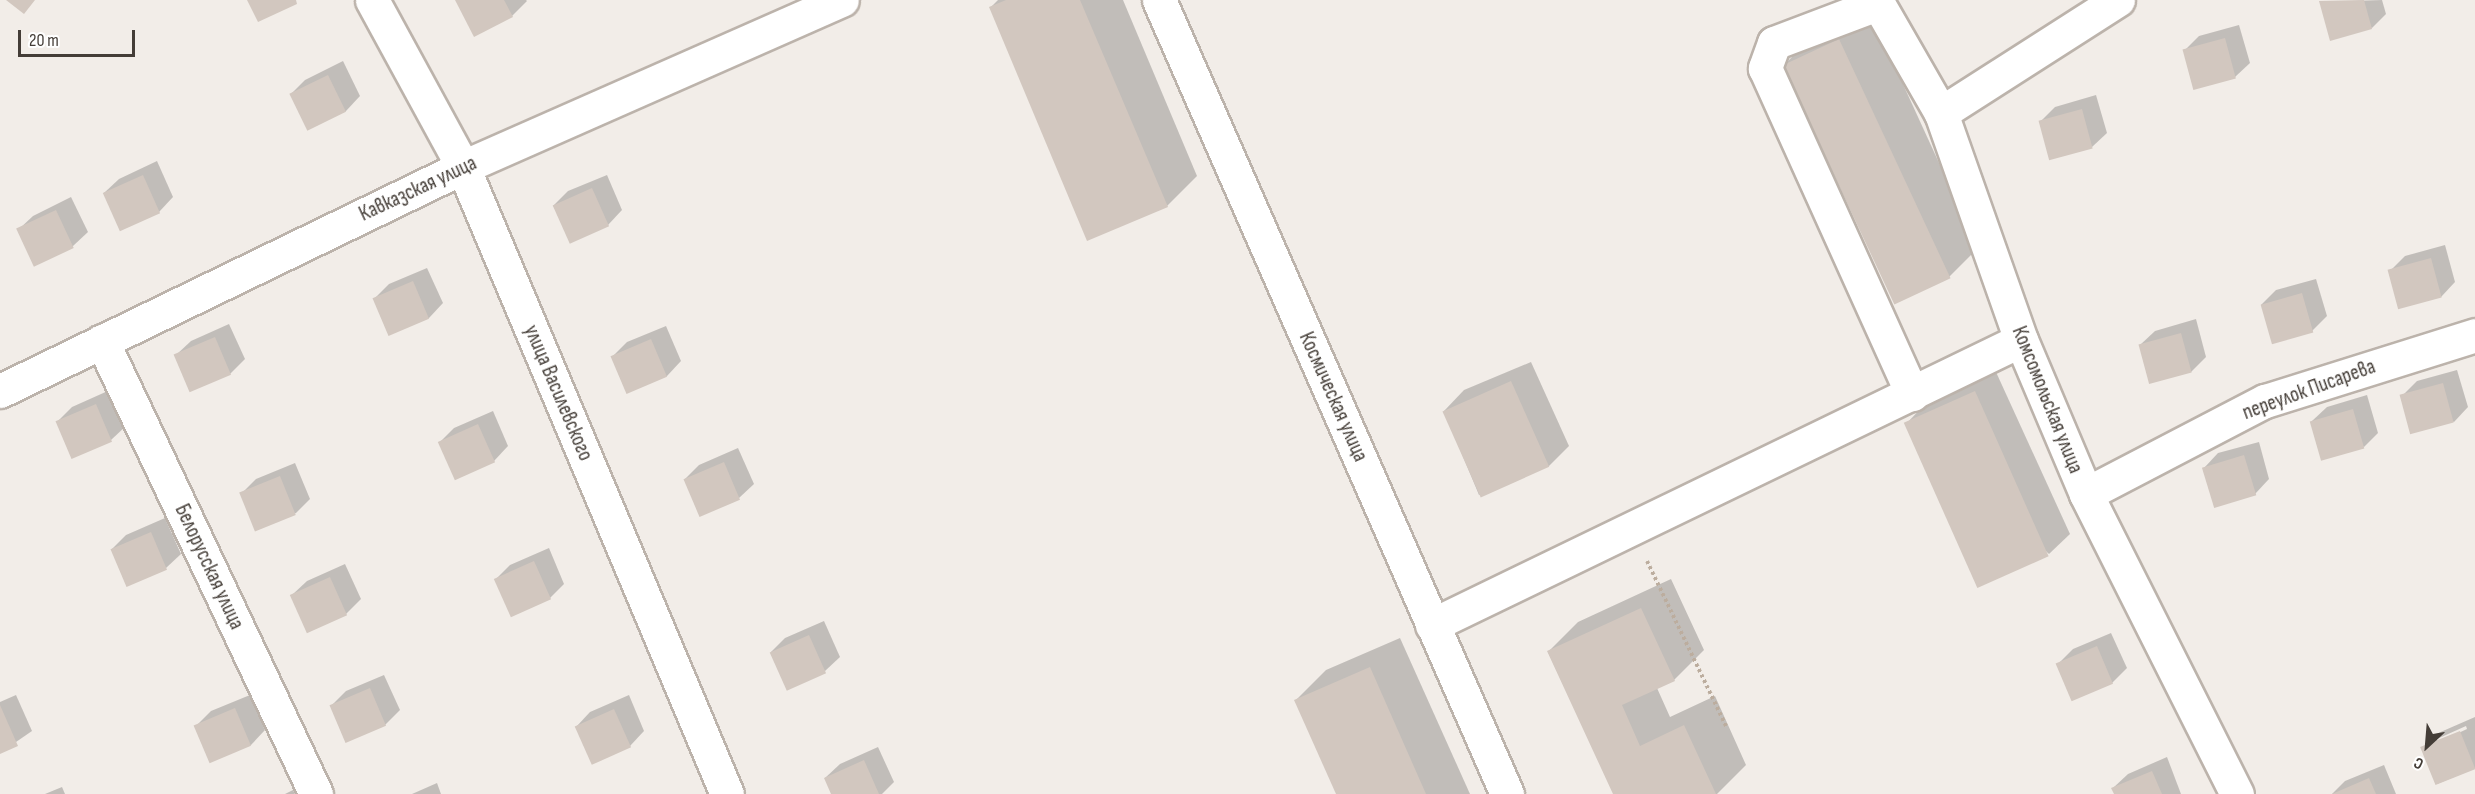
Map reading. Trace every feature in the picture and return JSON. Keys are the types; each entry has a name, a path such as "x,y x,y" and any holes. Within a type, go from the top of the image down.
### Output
{"street":[{"name":"улица Василевского","path":"372,0 463,167 726,794"},
{"name":"Кавказская улица","path":"0,391 463,167 842,0"},
{"name":"Космическая улица","path":"1159,0 1507,794"},
{"path":"1941,112 2118,0"},
{"path":"1876,2 1774,43 1765,68 1912,394"},
{"name":"Комсомольская улица","path":"1876,2 1941,112 2021,340 2086,494 2237,794"},
{"name":"переулок Писарева","path":"2086,494 2265,401 2475,335"},
{"name":"Белорусская улица","path":"102,340 316,794"},
{"path":"1432,625 1632,531 2021,340"}],"path":[{"path":"1632,531 1726,726"}],"building":[{"path":"6,0 35,0 24,14"},
{"path":"247,0 296,0 297,4 258,22"},
{"path":"455,0 504,0 513,17 474,37"},
{"path":"1006,0 1080,0 1168,207 1087,241 989,7"},
{"path":"2364,0 2372,29 2330,41 2319,1"},
{"path":"2225,38 2236,79 2193,90 2182,49"},
{"path":"1839,39 1951,278 1894,304 1783,65"},
{"path":"328,75 346,112 307,131 289,94"},
{"path":"2082,109 2093,149 2049,160 2039,121"},
{"path":"143,175 160,213 120,231 103,193"},
{"path":"592,188 609,226 570,244 553,205"},
{"path":"56,210 74,248 34,267 16,229"},
{"path":"2431,258 2442,298 2398,309 2388,270"},
{"path":"413,281 429,319 389,336 372,298"},
{"path":"2302,293 2313,332 2272,344 2261,305"},
{"path":"2181,333 2192,373 2149,384 2138,344"},
{"path":"215,337 231,375 190,392 174,355"},
{"path":"651,339 667,377 627,394 610,356"},
{"path":"1511,381 1549,467 1481,497 1442,412"},
{"path":"2443,383 2454,423 2410,434 2400,395"},
{"path":"1975,391 2049,556 1977,588 1904,423"},
{"path":"96,404 112,442 72,459 55,421"},
{"path":"2353,409 2364,448 2321,461 2310,421"},
{"path":"478,424 495,462 455,480 438,442"},
{"path":"2244,455 2256,495 2214,508 2202,468"},
{"path":"724,462 740,500 700,517 683,479"},
{"path":"280,476 296,515 255,531 239,492"},
{"path":"151,532 167,570 127,587 110,549"},
{"path":"534,561 551,599 511,617 494,579"},
{"path":"330,577 347,615 307,633 290,595"},
{"path":"1641,608 1675,681 1622,705 1640,746 1684,725 1716,794 1613,794 1547,651"},
{"path":"809,635 826,673 787,691 770,652"},
{"path":"2097,646 2113,684 2072,701 2056,664"},
{"path":"1370,667 1426,794 1336,794 1294,700"},
{"path":"370,688 386,726 346,743 329,705"},
{"path":"0,705 18,746 0,754"},
{"path":"235,708 251,746 210,763 194,726"},
{"path":"614,709 631,747 592,765 575,726"},
{"path":"2460,731 2475,769 2435,785 2420,747"},
{"path":"864,760 879,794 831,794 824,778"},
{"path":"2152,771 2162,794 2114,794 2111,788"},
{"path":"2369,778 2376,794 2332,794"}]}
